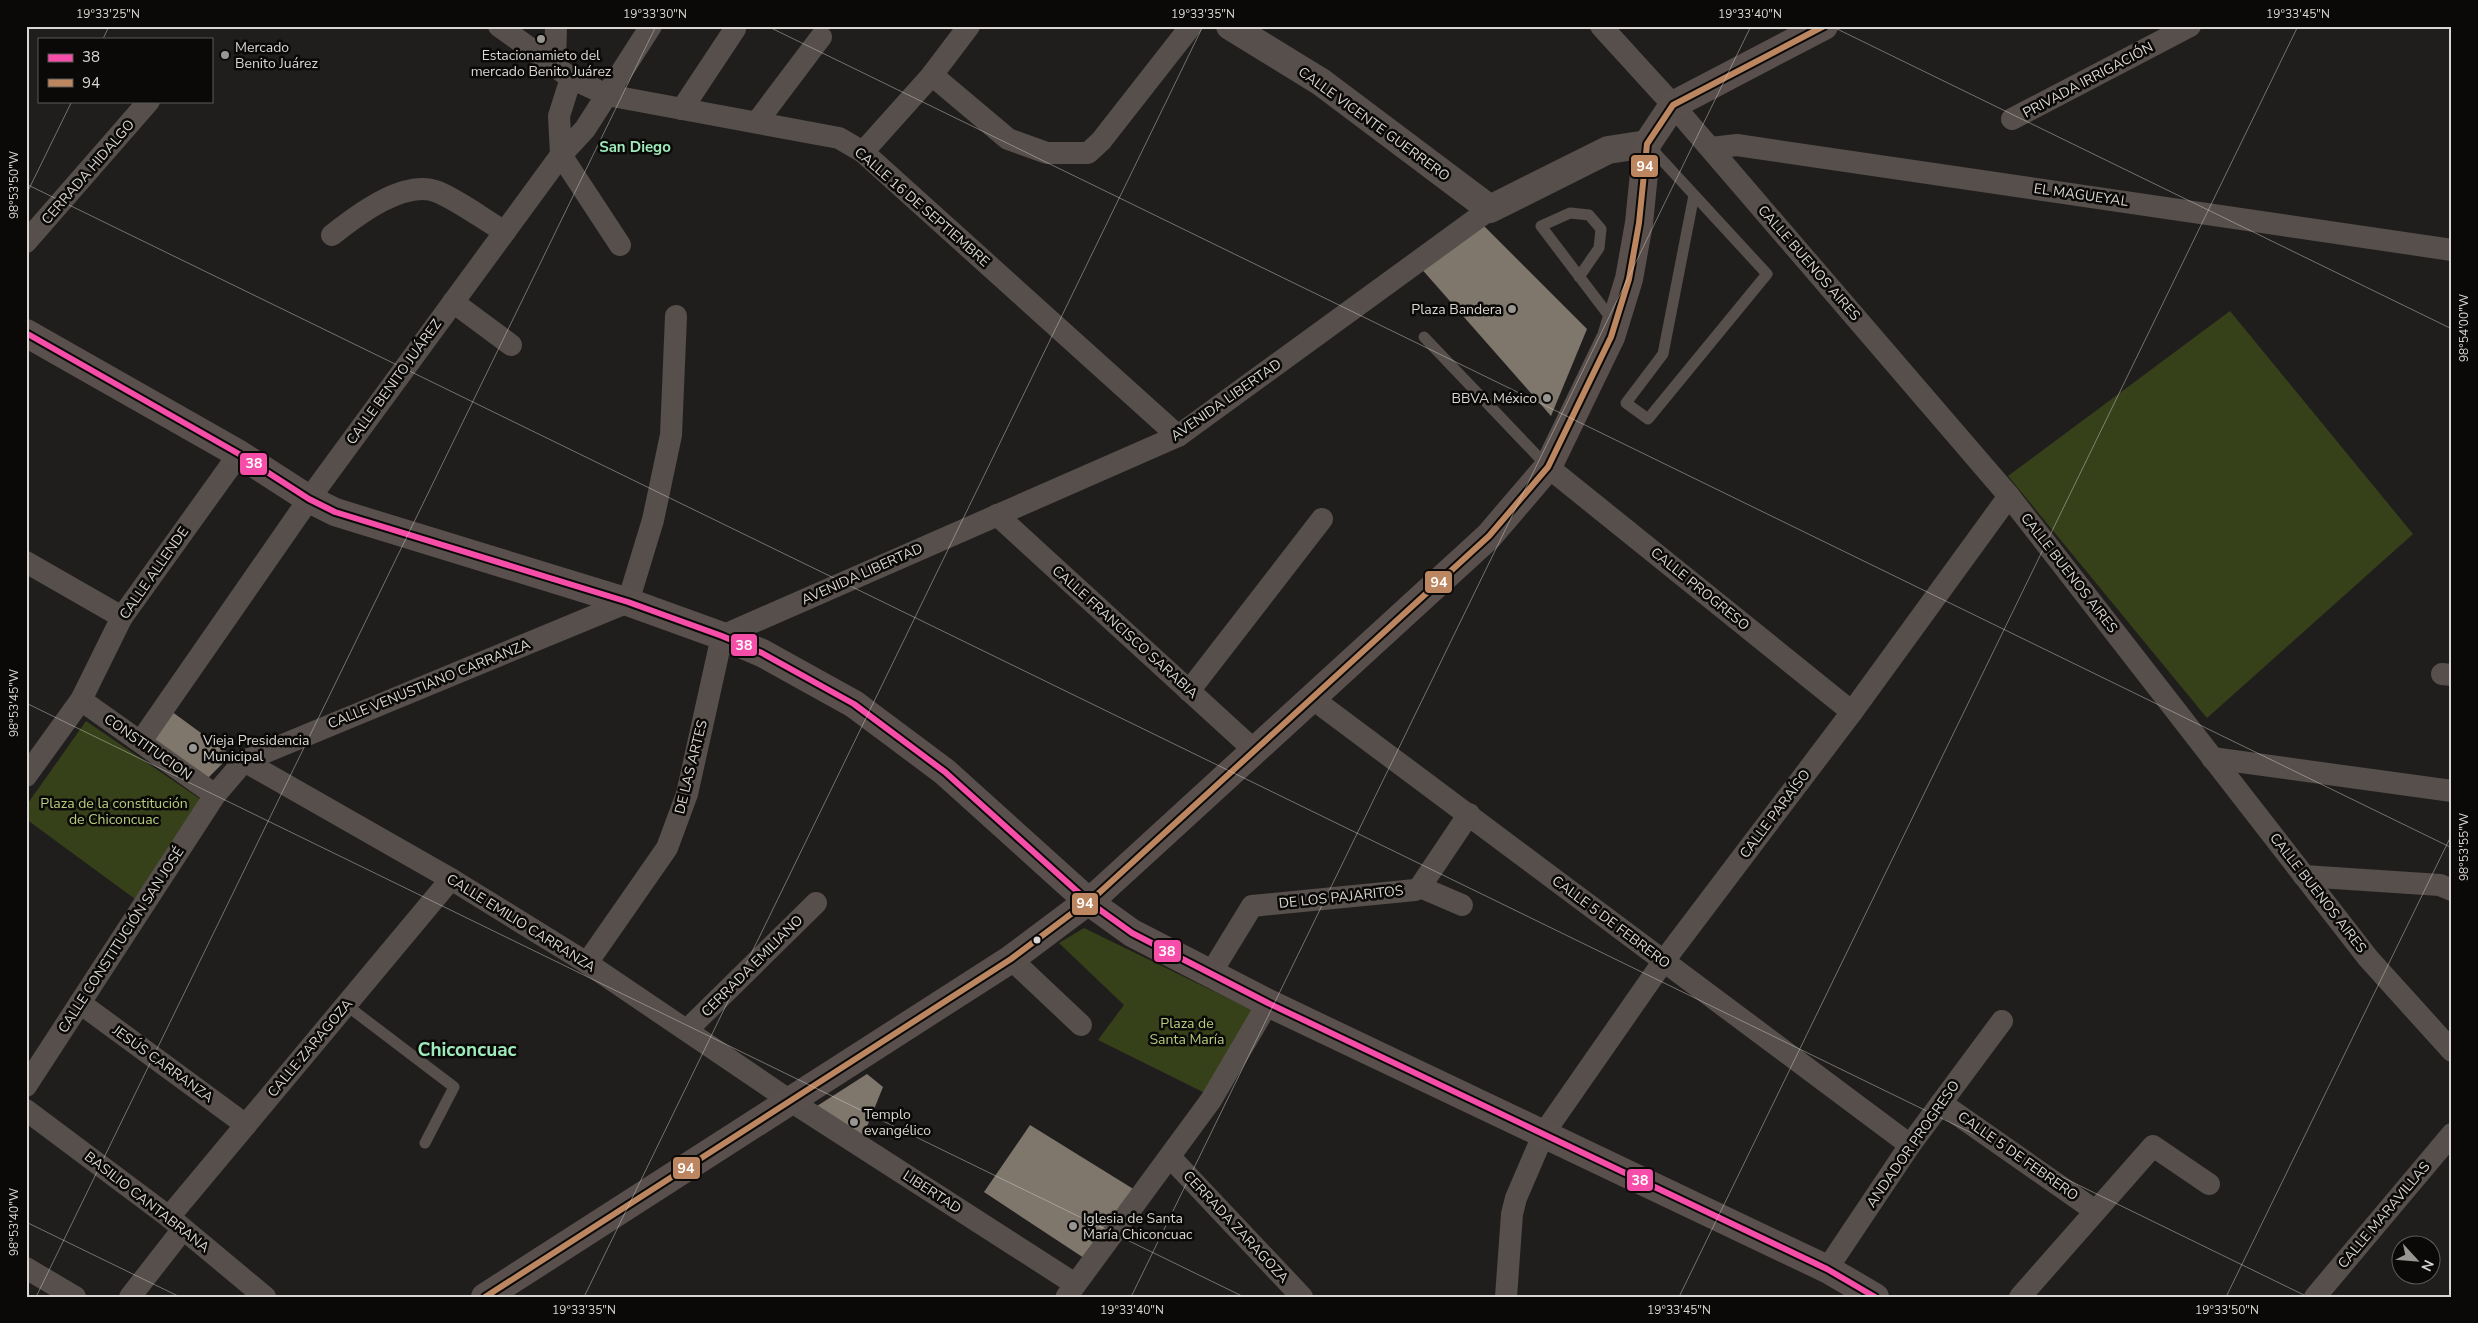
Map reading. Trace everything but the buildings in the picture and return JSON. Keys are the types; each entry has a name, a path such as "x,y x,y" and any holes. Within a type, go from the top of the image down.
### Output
{"main road":[{"path":"485,1297 1011,959 1089,902 1489,536 1548,467 1611,337 1629,279 1639,223 1647,144 1674,105 1824,26"},
{"path":"26,333 239,454 309,499 336,512 628,602 722,636 762,653 854,704 945,772 1089,902 1132,933 1268,1003 1827,1269 1875,1297"}],"street":[{"name":"CALLE 16 DE SEPTIEMBRE","path":"499,26 563,72 607,94 839,138 862,152 1178,436"},
{"path":"556,26 563,72 559,116 561,155 620,245"},
{"name":"CALLE BENITO JUÁREZ","path":"142,741 309,499 561,155 585,129 651,26"},
{"path":"862,152 932,75 969,26"},
{"path":"932,75 1008,139 1047,153 1088,153 1101,141 1191,26"},
{"name":"CALLE VICENTE GUERRERO","path":"1230,26 1321,82 1490,209"},
{"name":"CALLE BUENOS AIRES","path":"1601,26 1674,105 2009,496 2368,958 2452,1052"},
{"name":"PRIVADA IRRIGACIÓN","path":"2012,120 2190,26"},
{"path":"682,108 735,29"},
{"path":"757,122 821,37"},
{"name":"CERRADA HIDALGO","path":"26,242 148,102"},
{"name":"AVENIDA LIBERTAD","path":"722,636 1178,436 1490,209 1608,150 1647,144"},
{"name":"EL MAGUEYAL","path":"1711,148 1737,145 2452,250"},
{"path":"332,235 367,208 414,190 424,189 438,192 505,232"},
{"path":"453,302 511,345"},
{"path":"628,602 653,520 671,435 676,316"},
{"name":"CALLE ALLENDE","path":"26,776 81,700 122,617 239,454"},
{"name":"CALLE PROGRESO","path":"1548,467 1852,712"},
{"name":"CALLE PARAÍSO","path":"1506,1297 1512,1214 1516,1198 1544,1134 1663,962 1852,712 2009,496"},
{"name":"CALLE FRANCISCO SARABIA","path":"997,515 1254,750"},
{"path":"1189,691 1322,519"},
{"path":"26,562 122,617"},
{"name":"CALLE VENUSTIANO CARRANZA","path":"215,795 244,761 628,602"},
{"name":"DE LAS ARTES","path":"587,963 668,848 687,794 722,636"},
{"name":"CALLE 5 DE FEBRERO","path":"1313,699 1469,814 1663,962 1910,1144"},
{"name":"CONSTITUCION","path":"81,700 142,741 215,795"},
{"path":"2212,758 2452,790"},
{"name":"CALLE EMILIO CARRANZA","path":"244,761 450,879 587,963 789,1100"},
{"name":"CALLE CONSTITUCIÓN SAN JOSÉ","path":"26,1086 215,795"},
{"name":"DE LOS PAJARITOS","path":"1211,973 1252,906 1415,890 1420,887 1469,814"},
{"path":"2304,876 2440,885 2452,890"},
{"name":"CALLE ZARAGOZA","path":"130,1297 176,1223 246,1125 450,879"},
{"path":"1420,887 1462,905"},
{"name":"CERRADA EMILIANO","path":"687,1030 816,903"},
{"path":"1011,959 1081,1025"},
{"name":"JESÚS CARRANZA","path":"80,1003 246,1125"},
{"path":"1071,1290 1211,1100 1268,1003"},
{"name":"ANDADOR PROGRESO","path":"1827,1269 1910,1144 2002,1021"},
{"name":"LIBERTAD","path":"789,1100 1071,1290"},
{"name":"CALLE 5 DE FEBRERO","path":"1941,1103 2094,1210"},
{"name":"BASILIO CANTABRANA","path":"26,1110 176,1223 265,1297"},
{"name":"CALLE MARAVILLAS","path":"2315,1297 2452,1134"},
{"path":"2020,1297 2094,1210 2153,1146 2209,1184"},
{"name":"CERRADA ZARAGOZA","path":"1170,1157 1302,1297"},
{"path":"26,1268 75,1297"}],"lane":[{"path":"1647,144 1767,274 1648,420 1626,404 1664,354 1694,195"},
{"path":"1579,277 1599,248 1601,229 1589,215 1570,213 1541,226 1579,277 1616,323"},
{"path":"1424,337 1548,467"},
{"path":"346,1005 454,1087 426,1143"}],"green space":[{"path":"2230,311 2413,534 2207,718 2008,476"},
{"name":"Plaza de la constitución de Chiconcuac","path":"86,721 200,799 135,899 26,819 26,806"},
{"name":"Plaza de Santa María","path":"1084,928 1256,1012 1207,1094 1098,1040 1124,1005 1059,943"}],"transit line":[{"name":"94","path":"485,1297 1011,959 1099,893 1489,536 1548,467 1611,337 1629,279 1639,223 1647,144 1673,105 1824,26"},
{"name":"38","path":"26,333 239,454 309,499 335,512 628,602 722,636 762,653 854,704 945,772 1089,902 1132,933 1268,1003 1827,1269 1875,1297"}],"place":[{"name":"Estacionamieto del mercado Benito Juárez","path":"541,39"},
{"name":"Mercado Benito Juárez","path":"225,55"},
{"name":"Plaza Bandera","path":"1512,309"},
{"name":"BBVA México","path":"1547,398"},
{"name":"Vieja Presidencia Municipal","path":"193,748"},
{"name":"Templo evangélico","path":"854,1122"},
{"name":"Iglesia de Santa María Chiconcuac","path":"1073,1226"}],"district":[{"name":"San Diego","path":"635,147"},
{"name":"Chiconcuac","path":"467,1050"}]}
